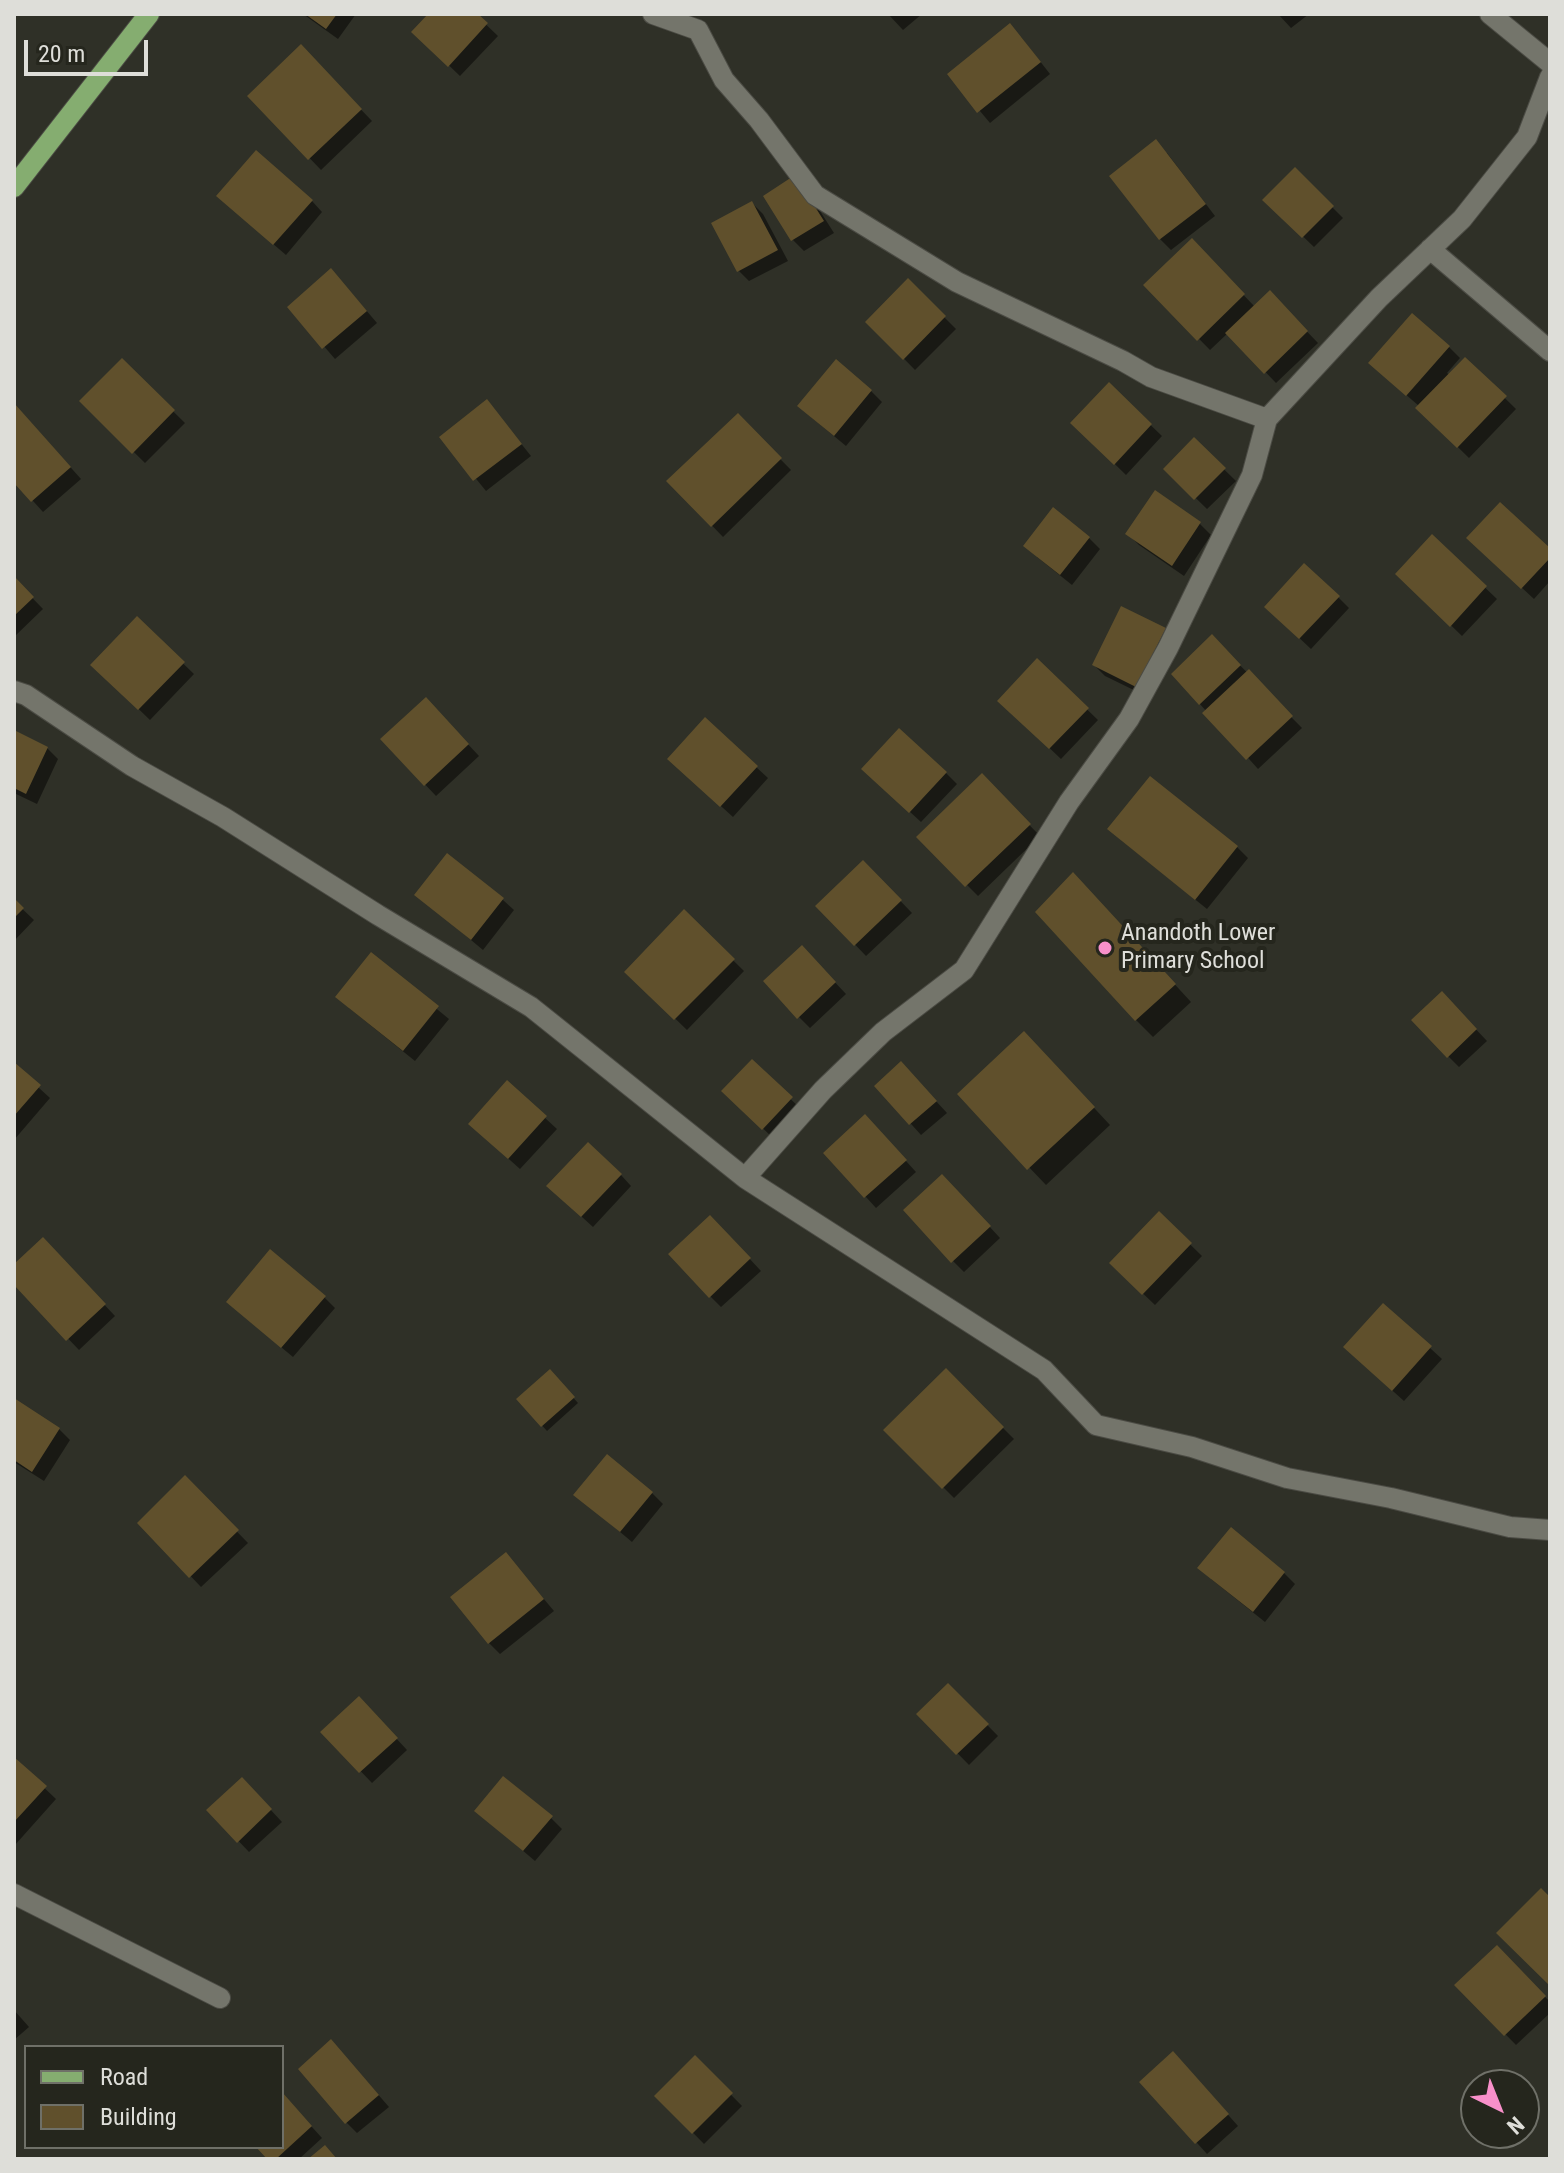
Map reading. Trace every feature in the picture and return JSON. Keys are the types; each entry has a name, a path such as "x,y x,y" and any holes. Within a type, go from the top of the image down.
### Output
{"main road":[{"path":"14,187 149,14"}],"street":[{"path":"653,14 698,30 724,80 759,120 815,195 957,282 1110,354 1151,377 1267,419"},
{"path":"1490,14 1550,63"},
{"path":"745,1178 823,1090 883,1032 964,970 1069,802 1129,719 1252,475 1267,419 1379,298 1462,219 1527,137 1550,77"},
{"path":"1430,249 1550,351"},
{"path":"14,691 26,695 132,766 223,817 531,1007 745,1178 1044,1370 1096,1425 1192,1447 1287,1478 1391,1498 1510,1527 1550,1530"},
{"path":"14,1894 220,1998"}],"building":[{"path":"305,14 337,14 326,29"},
{"path":"428,14 478,14 488,23 448,67 411,32"},
{"path":"1010,23 1041,62 977,113 947,74"},
{"path":"301,44 362,109 308,160 247,96"},
{"path":"1156,139 1206,204 1159,240 1109,176"},
{"path":"256,150 313,200 273,245 216,196"},
{"path":"1295,167 1334,206 1302,238 1262,200"},
{"path":"795,175 824,221 791,241 763,196"},
{"path":"752,201 778,250 737,272 711,223"},
{"path":"1192,238 1245,294 1197,341 1143,285"},
{"path":"331,268 367,311 322,349 287,307"},
{"path":"908,278 946,316 903,360 865,322"},
{"path":"1270,290 1308,331 1264,374 1225,333"},
{"path":"1412,313 1450,346 1406,396 1368,363"},
{"path":"1465,357 1507,396 1457,448 1415,408"},
{"path":"122,358 175,410 132,454 79,401"},
{"path":"836,359 872,390 834,436 797,406"},
{"path":"1109,382 1152,424 1114,465 1070,423"},
{"path":"487,399 522,444 473,481 439,437"},
{"path":"14,403 71,467 31,502 14,483"},
{"path":"738,413 782,458 711,527 666,481"},
{"path":"1194,437 1226,468 1194,500 1163,469"},
{"path":"1155,490 1201,522 1172,566 1125,534"},
{"path":"1500,502 1550,548 1550,558 1521,589 1466,538"},
{"path":"1053,507 1090,537 1060,575 1023,546"},
{"path":"1432,534 1487,586 1450,627 1395,574"},
{"path":"1304,563 1340,596 1299,639 1264,607"},
{"path":"14,576 34,597 14,616"},
{"path":"1121,606 1166,628 1136,687 1092,665"},
{"path":"137,616 185,662 138,710 90,665"},
{"path":"1212,634 1241,665 1199,705 1171,674"},
{"path":"1037,658 1089,708 1049,749 997,701"},
{"path":"1249,669 1293,716 1246,760 1202,713"},
{"path":"426,697 469,744 424,786 380,739"},
{"path":"705,717 758,766 720,807 667,759"},
{"path":"899,728 947,772 909,813 861,769"},
{"path":"14,730 48,747 26,794 14,788"},
{"path":"982,773 1031,824 965,887 916,837"},
{"path":"1150,776 1238,846 1195,900 1107,829"},
{"path":"447,853 504,898 471,940 414,895"},
{"path":"863,860 902,900 854,946 815,906"},
{"name":"Anandoth Lower Primary School","path":"1073,872 1176,984 1135,1021 1035,912"},
{"path":"14,898 24,908 14,918"},
{"path":"684,909 735,959 674,1020 624,972"},
{"path":"802,945 836,982 797,1019 763,981"},
{"path":"371,952 439,1006 403,1051 335,997"},
{"path":"1442,991 1477,1029 1447,1058 1411,1020"},
{"path":"1024,1031 1095,1107 1027,1170 957,1094"},
{"path":"752,1059 793,1097 762,1130 721,1091"},
{"path":"901,1061 937,1101 909,1125 874,1086"},
{"path":"14,1062 41,1085 14,1116"},
{"path":"507,1080 547,1116 508,1159 468,1124"},
{"path":"865,1114 907,1160 864,1198 823,1153"},
{"path":"588,1142 622,1174 581,1217 546,1186"},
{"path":"942,1174 991,1226 951,1263 903,1210"},
{"path":"1159,1211 1192,1243 1142,1295 1109,1263"},
{"path":"710,1215 751,1258 709,1298 668,1254"},
{"path":"43,1237 106,1304 66,1341 14,1285 14,1264"},
{"path":"270,1249 326,1296 281,1348 226,1302"},
{"path":"1383,1303 1432,1346 1392,1391 1343,1347"},
{"path":"946,1368 1004,1427 942,1489 883,1430"},
{"path":"550,1369 575,1397 541,1427 516,1399"},
{"path":"14,1398 60,1428 32,1472 14,1460"},
{"path":"607,1454 653,1492 620,1532 573,1495"},
{"path":"185,1475 239,1530 189,1578 137,1523"},
{"path":"1231,1527 1285,1572 1253,1612 1197,1568"},
{"path":"506,1552 544,1599 488,1644 450,1597"},
{"path":"948,1683 989,1724 956,1755 916,1714"},
{"path":"359,1696 398,1738 359,1773 320,1732"},
{"path":"14,1757 47,1786 14,1822"},
{"path":"503,1776 553,1816 523,1851 474,1811"},
{"path":"242,1777 272,1809 237,1843 206,1810"},
{"path":"1541,1888 1550,1897 1550,1986 1496,1933"},
{"path":"1497,1945 1546,1996 1504,2036 1454,1985"},
{"path":"331,2039 379,2095 345,2124 298,2069"},
{"path":"1173,2051 1229,2114 1195,2144 1139,2082"},
{"path":"695,2055 733,2093 692,2134 654,2096"},
{"path":"284,2094 312,2126 276,2159 267,2159 258,2149 284,2149"},
{"path":"325,2145 337,2159 308,2159"}],"place":[{"name":"Anandoth Lower Primary School","path":"1105,948"}]}
